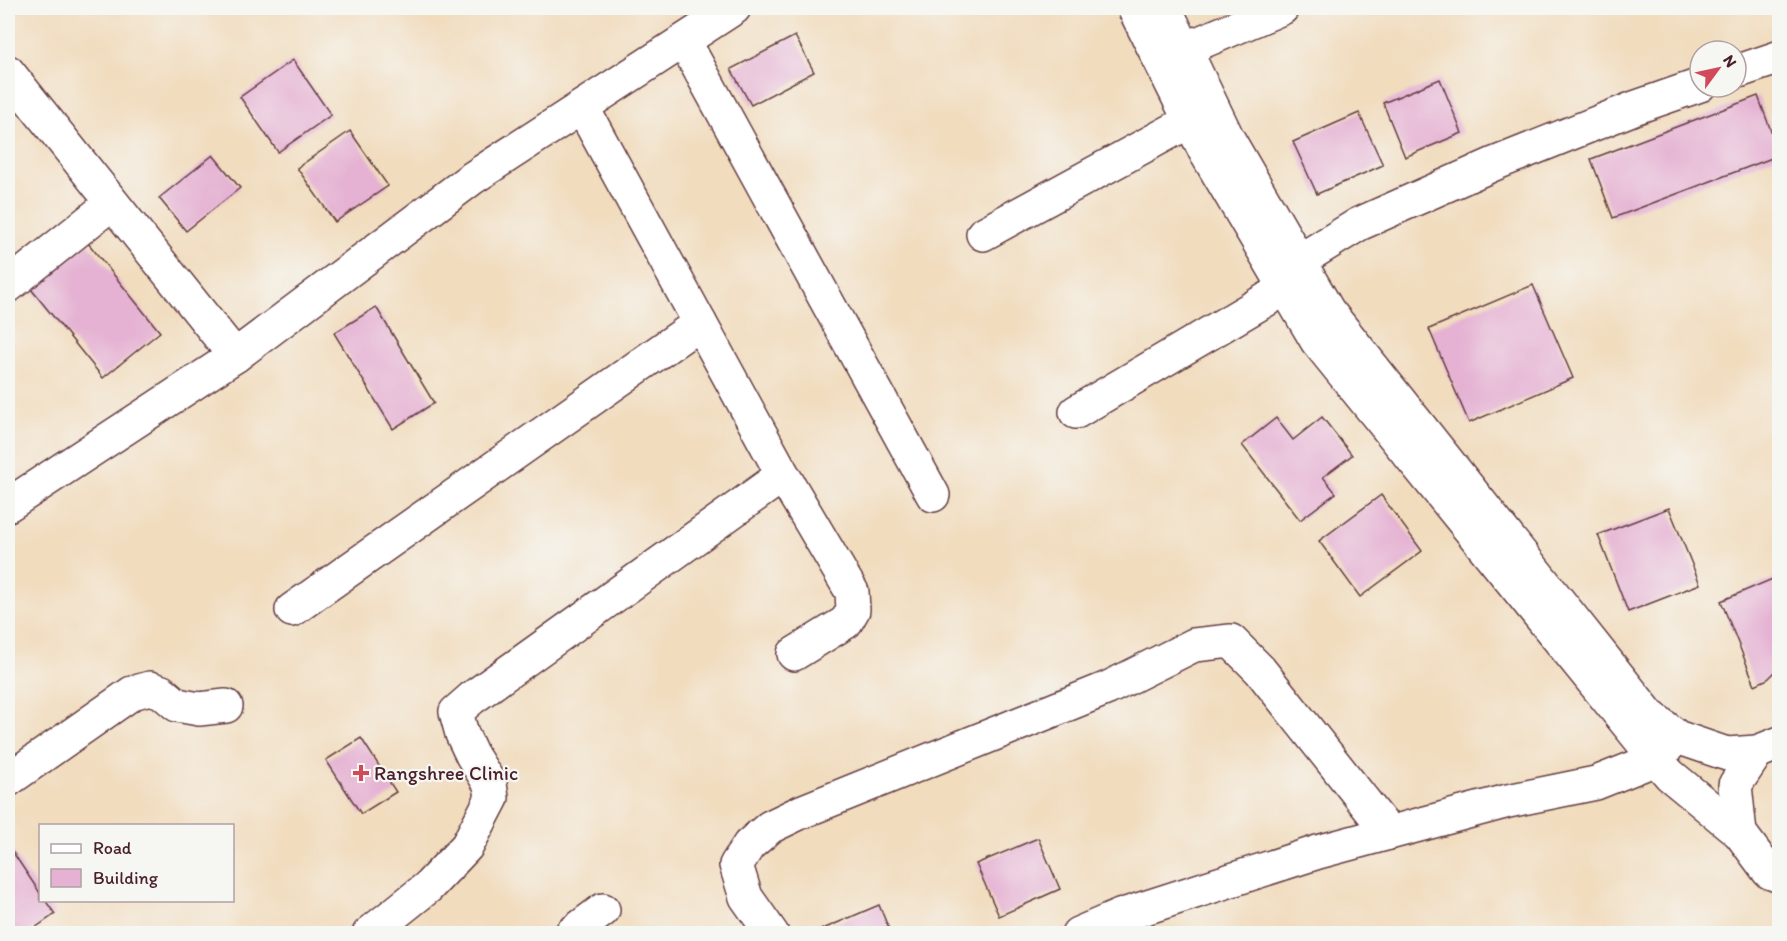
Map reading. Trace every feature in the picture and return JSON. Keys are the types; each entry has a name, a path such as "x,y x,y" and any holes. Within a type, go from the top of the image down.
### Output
{"street":[{"path":"8,505 235,356 471,179 735,8"},
{"path":"1134,8 1205,151 1293,274"},
{"path":"1165,8 1293,274 1317,341 1666,748 1670,775 1740,833 1768,872 1779,876"},
{"path":"1185,50 1282,8"},
{"path":"684,40 933,495"},
{"path":"1748,68 1779,57"},
{"path":"8,72 235,356"},
{"path":"1076,412 1293,274 1359,224 1494,164 1634,108 1688,89"},
{"path":"582,107 783,475 852,592 853,610 846,622 794,654"},
{"path":"983,234 1190,120"},
{"path":"8,286 112,203"},
{"path":"292,610 700,323"},
{"path":"369,933 428,887 467,846 492,798 490,784 462,734 456,712 472,698 783,475"},
{"path":"772,933 746,897 736,865 749,845 770,827 812,807 1108,688 1194,645 1231,641 1260,670 1389,833"},
{"path":"8,780 132,693 150,688 162,692 177,705 199,709 226,706"},
{"path":"1078,933 1142,909 1318,852 1508,801 1596,783 1666,748 1727,754 1768,747"},
{"path":"1740,833 1735,785 1768,747"},
{"path":"571,933 603,910"}],"building":[{"path":"795,36 814,72 751,105 731,69"},
{"path":"293,60 331,115 278,152 240,97"},
{"path":"1440,79 1462,133 1405,157 1383,103"},
{"path":"1758,96 1780,155 1613,218 1591,159"},
{"path":"1359,113 1383,165 1317,194 1293,142"},
{"path":"350,131 388,186 335,222 297,168"},
{"path":"213,155 240,188 186,231 159,198"},
{"path":"88,243 160,332 103,378 31,289"},
{"path":"1533,285 1573,378 1469,423 1429,329"},
{"path":"376,307 434,403 393,429 334,333"},
{"path":"1322,417 1352,455 1323,477 1336,493 1300,520 1242,445 1276,418 1293,440"},
{"path":"1381,495 1422,551 1360,597 1319,541"},
{"path":"1669,508 1700,584 1628,612 1598,535"},
{"path":"1777,577 1780,594 1780,667 1768,679 1755,685 1721,601"},
{"path":"361,738 396,792 361,814 326,760"},
{"path":"1038,838 1060,889 999,916 976,864"},
{"path":"10,848 39,892 39,902 46,902 55,914 26,934 8,934 8,849"},
{"path":"879,905 891,934 817,934 816,932"}],"place":[{"name":"Rangshree Clinic","path":"361,773"}]}
